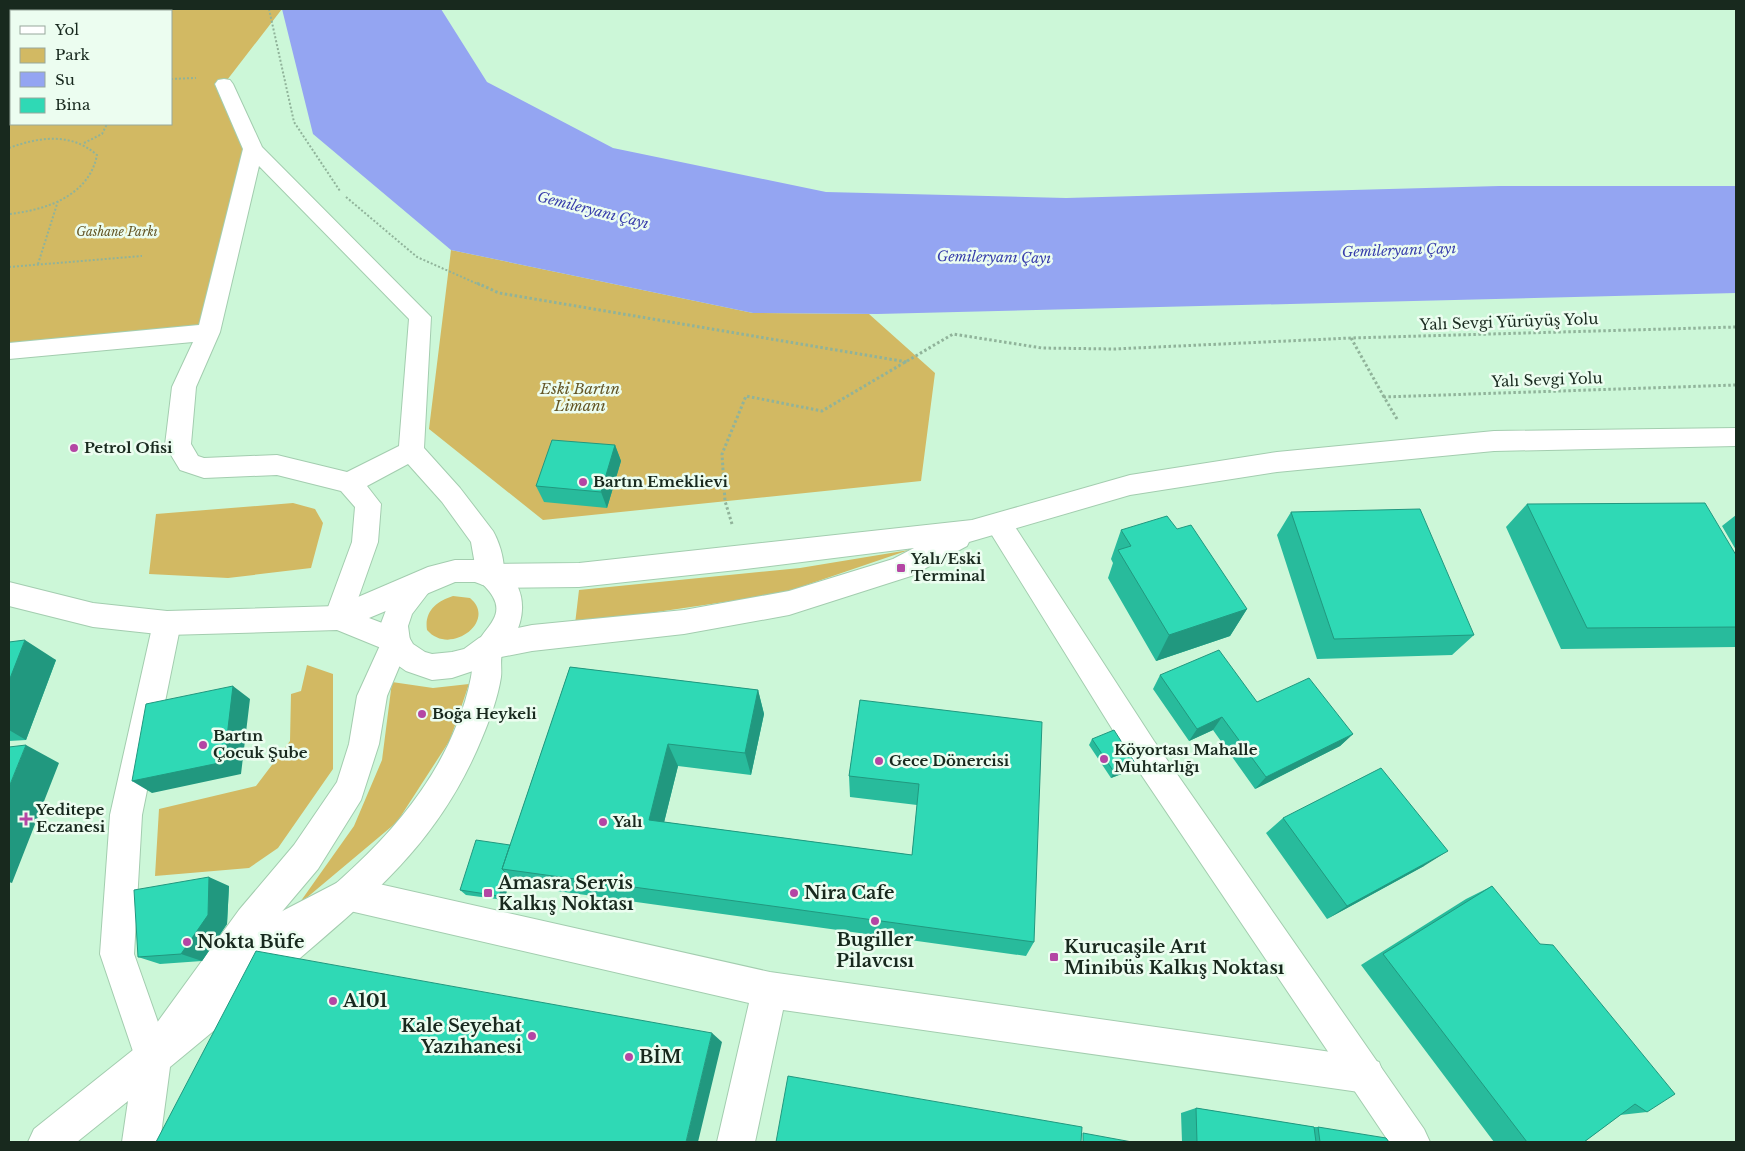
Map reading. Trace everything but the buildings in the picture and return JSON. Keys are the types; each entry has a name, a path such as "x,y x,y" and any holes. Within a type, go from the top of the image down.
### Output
{"street":[{"path":"224,84 253,149 420,317 411,452 451,495 484,539 491,576 502,586 509,600 509,615 502,632 490,647 472,659 452,666 432,666 416,662 403,653 396,641 394,626 399,611 408,596 421,584"},
{"path":"253,149 208,332 184,387 178,445 189,463 204,468 277,465 348,483 368,504 365,542 338,618"},
{"path":"9,351 208,332"},
{"path":"490,647 532,638 684,622 789,603 901,568 985,528 1130,485 1277,462 1494,441 1736,438"},
{"path":"348,483 411,452"},
{"path":"9,594 93,615 167,623 338,618 421,584 438,575 456,571 475,570 491,576 579,575 737,559 985,528"},
{"path":"985,528 1143,750 1411,1142"},
{"path":"338,618 396,641"},
{"path":"153,1059 117,954 126,815 167,623"},
{"path":"141,1142 153,1059 251,922 306,857 350,789 364,744 372,696 396,641"},
{"path":"47,1142 153,1059 348,894 403,842 439,792 468,737 486,678 490,647"},
{"path":"224,959 348,894 770,990 1366,1075"},
{"path":"736,1142 770,990"}],"path":[{"path":"269,9 294,122 341,193 417,256 499,293 907,362"},
{"path":"84,144 102,134 106,125"},
{"path":"9,148 39,140 60,138 90,146 97,154 97,166 84,184 58,200 37,209 9,214"},
{"path":"38,264 58,200"},
{"path":"9,267 142,256"},
{"name":"Yalı Sevgi Yürüyüş Yolu","path":"732,526 725,501 722,454 746,396 822,411 953,334 1042,348 1114,349 1351,338 1736,328"},
{"path":"1351,338 1397,420"},
{"name":"Yalı Sevgi Yolu","path":"1384,397 1736,385"}],"green space":[{"name":"Gashane Parkı","path":"9,9 282,9 224,84 253,149 209,332 9,351"},
{"name":"Eski Bartın Limanı","path":"451,250 753,313 869,314 935,373 921,481 543,520 429,429"},
{"path":"293,503 315,509 323,523 311,568 228,578 149,574 156,514"},
{"path":"909,550 780,594 575,624 579,590 800,568"},
{"path":"453,596 470,598 477,607 478,616 475,625 468,633 458,638 447,640 437,637 427,630 427,623 433,608"},
{"path":"307,665 333,674 333,769 278,848 249,868 155,876 159,809 256,786 290,741 291,694 301,691"},
{"path":"392,682 433,688 469,684 450,740 397,822 298,905 354,826 382,760"}],"water":[{"name":"Gemileryanı Çayı","path":"282,9 441,9 487,82 613,148 826,192 1066,198 1499,186 1736,186 1736,293 877,314 753,313 451,250 313,134"}],"place":[{"name":"Petrol Ofisi","path":"74,448"},
{"name":"Bartın Emeklievi","path":"583,482"},
{"name":"Yalı/Eski Terminal","path":"901,568"},
{"name":"Boğa Heykeli","path":"422,714"},
{"name":"Bartın Çocuk Şube","path":"203,745"},
{"name":"Köyortası Mahalle Muhtarlığı","path":"1104,759"},
{"name":"Gece Dönercisi","path":"879,761"},
{"name":"Yeditepe Eczanesi","path":"26,819"},
{"name":"Yalı","path":"603,822"},
{"name":"Amasra Servis Kalkış Noktası","path":"488,893"},
{"name":"Nira Cafe","path":"794,893"},
{"name":"Bugiller Pilavcısı","path":"875,921"},
{"name":"Nokta Büfe","path":"187,942"},
{"name":"Kurucaşile Arıt Minibüs Kalkış Noktası","path":"1054,957"},
{"name":"A101","path":"333,1001"},
{"name":"Kale Seyehat Yazıhanesi","path":"532,1036"},
{"name":"BİM","path":"629,1057"}]}
